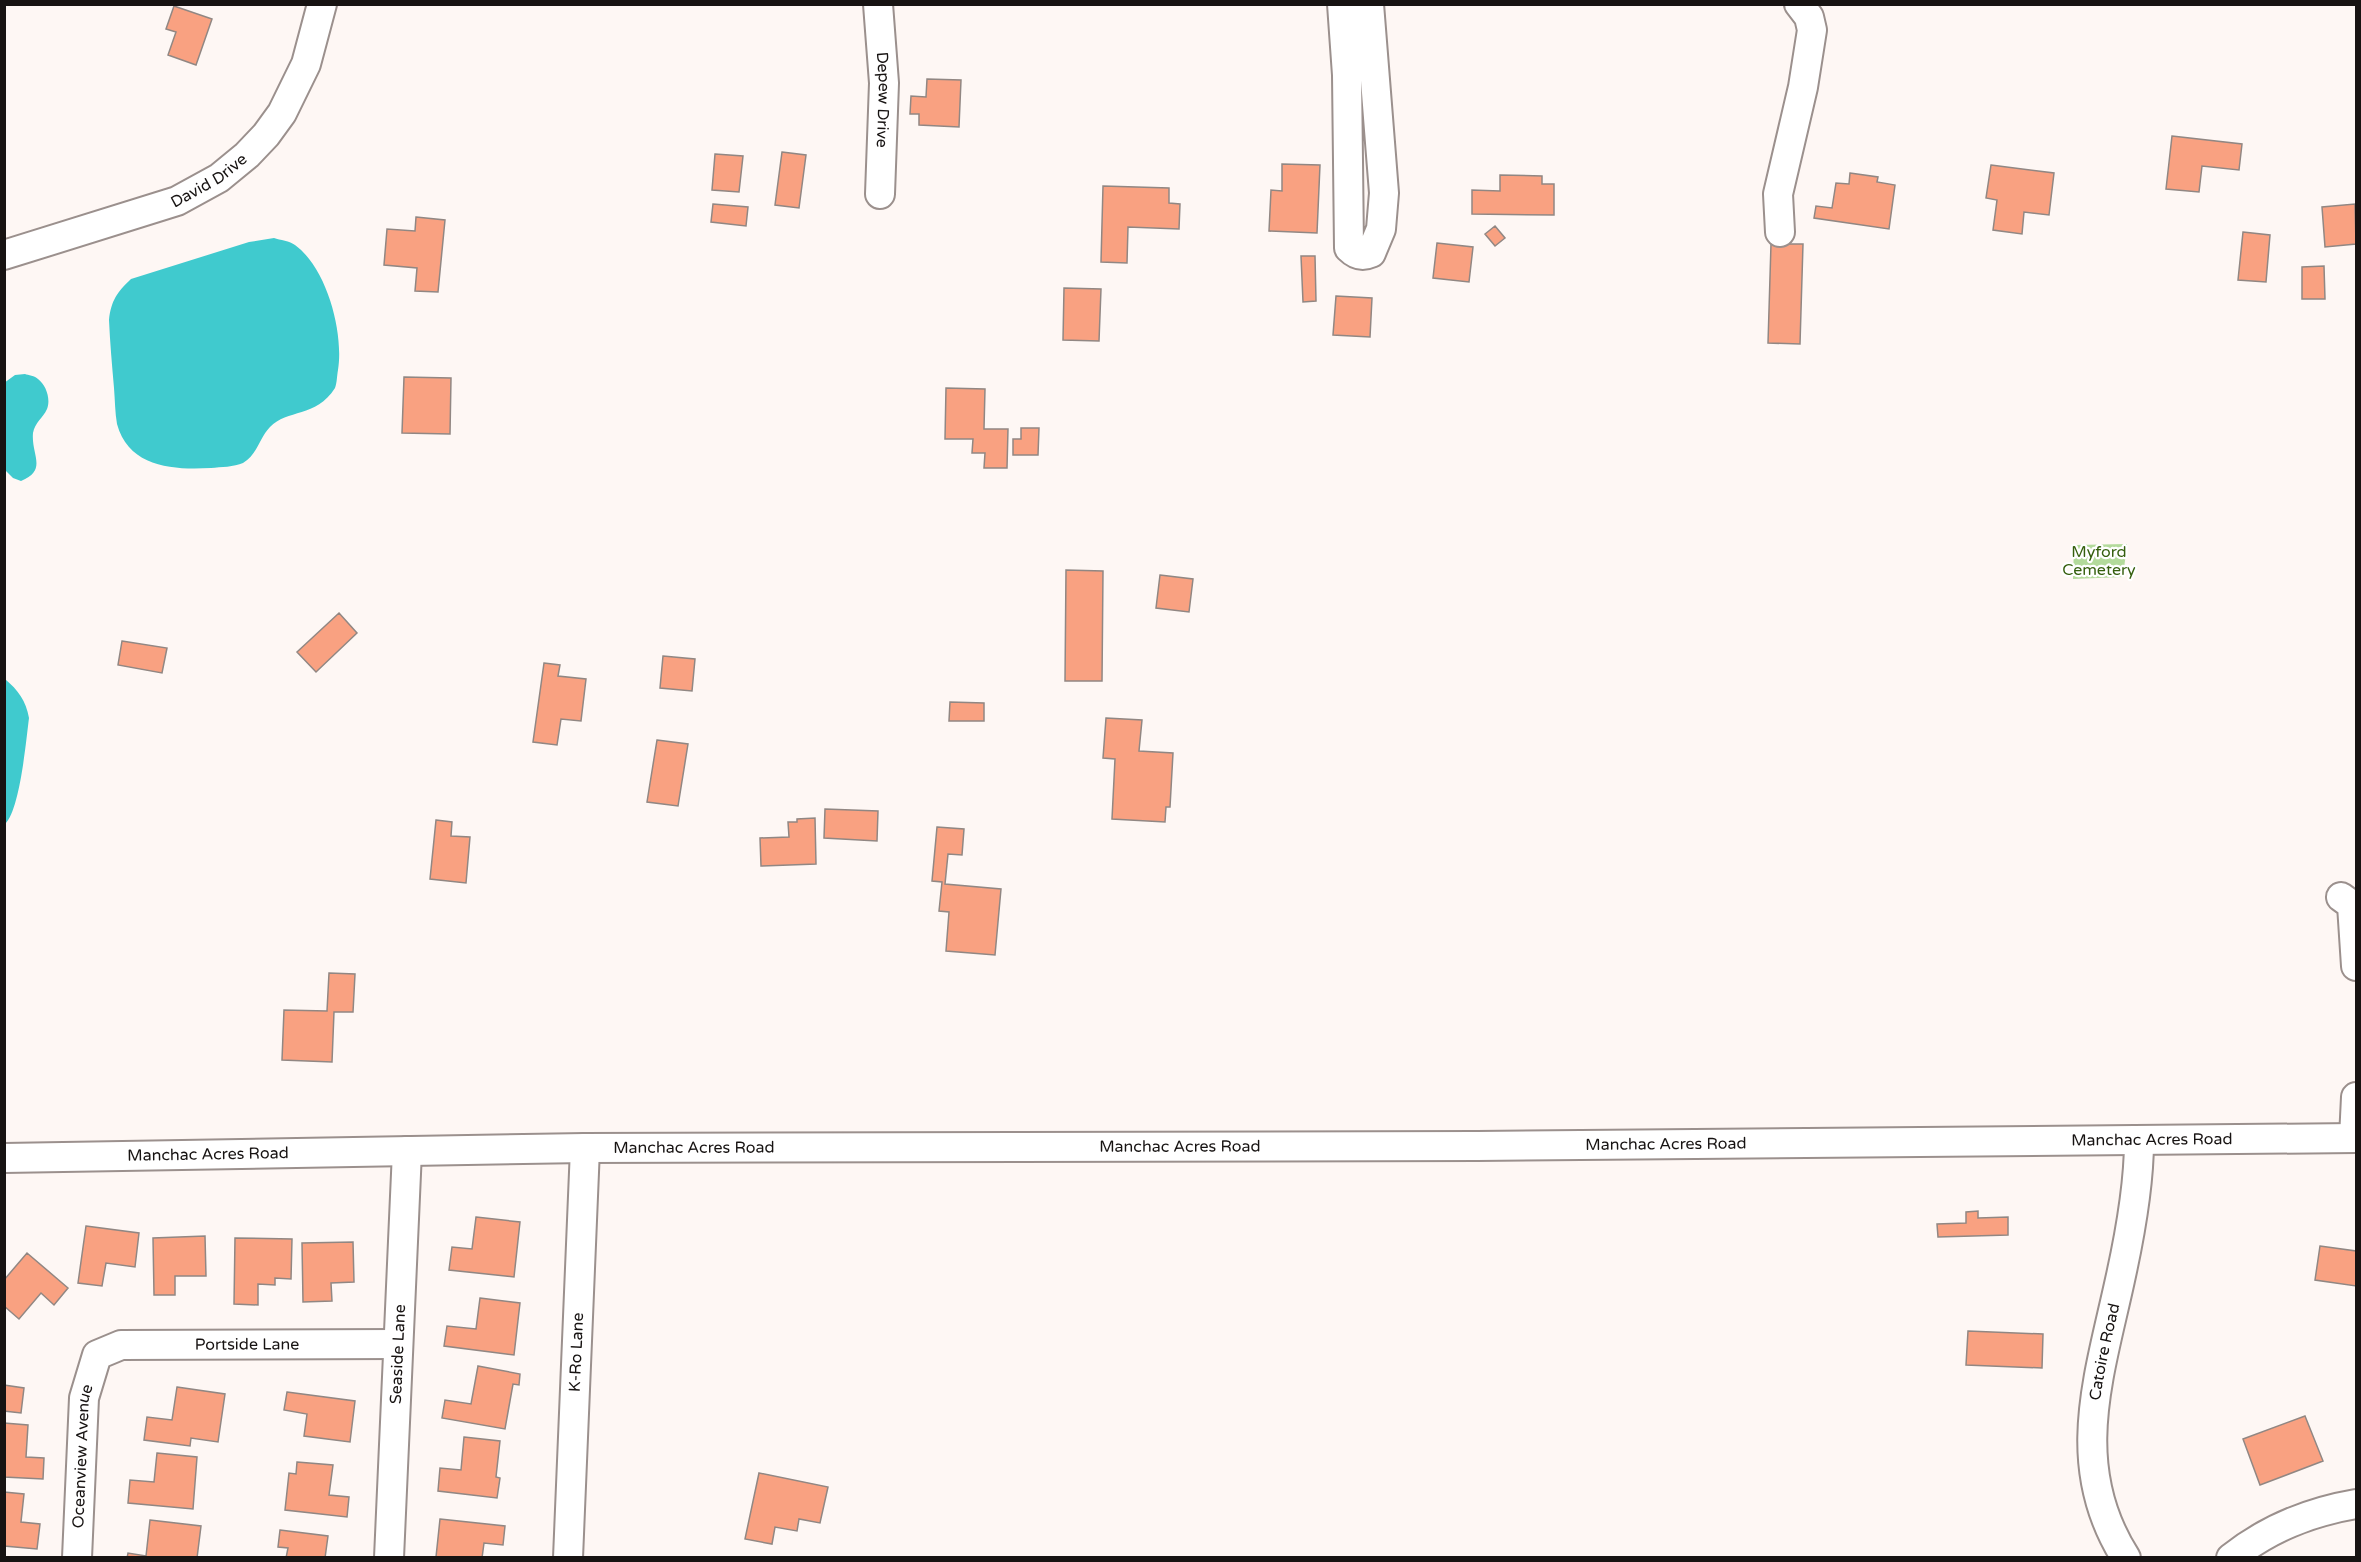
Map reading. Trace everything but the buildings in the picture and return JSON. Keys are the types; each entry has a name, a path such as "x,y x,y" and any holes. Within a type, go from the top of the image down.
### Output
{"street":[{"name":"David Drive","path":"4,255 177,201 219,178 247,155 282,113 306,64 322,4"},
{"name":"Depew Drive","path":"878,4 885,94 880,194"},
{"path":"1342,4 1347,75 1349,248 1355,254 1364,255 1371,253 1381,230 1384,193 1369,4"},
{"path":"1780,232 1778,194 1803,87 1812,30 1809,16 1799,4"},
{"path":"2341,897 2352,905 2356,966"},
{"path":"2355,1138 2356,1097"},
{"name":"Manchac Acres Road","path":"4,1158 585,1148 1477,1146 2355,1138"},
{"name":"Catoire Road","path":"2126,1557 2108,1525 2098,1495 2093,1469 2092,1412 2121,1278 2139,1171 2139,1141"},
{"name":"K-Ro Lane","path":"568,1557 585,1148"},
{"name":"Seaside Lane","path":"388,1557 407,1151"},
{"name":"Portside Lane","path":"97,1355 121,1345 398,1344"},
{"name":"Oceanview Avenue","path":"77,1557 84,1398 97,1355"},
{"path":"2231,1557 2251,1542 2294,1519 2356,1504"}],"green space":[{"name":"Myford Cemetery","path":"2127,544 2123,577 2073,579 2074,545"}],"water":[{"path":"274,238 293,244 306,255 316,269 331,302 339,355 335,388 327,398 311,409 277,421 266,431 252,455 243,463 227,467 182,468 168,467 142,458 123,439 117,424 109,320 111,307 116,297 131,279 249,242"},
{"path":"25,374 41,382 47,392 48,401 47,409 33,433 36,467 29,477 21,481 13,478 5,470 4,383 15,375"},
{"path":"5,679 21,696 29,718 15,805 5,824"}]}
